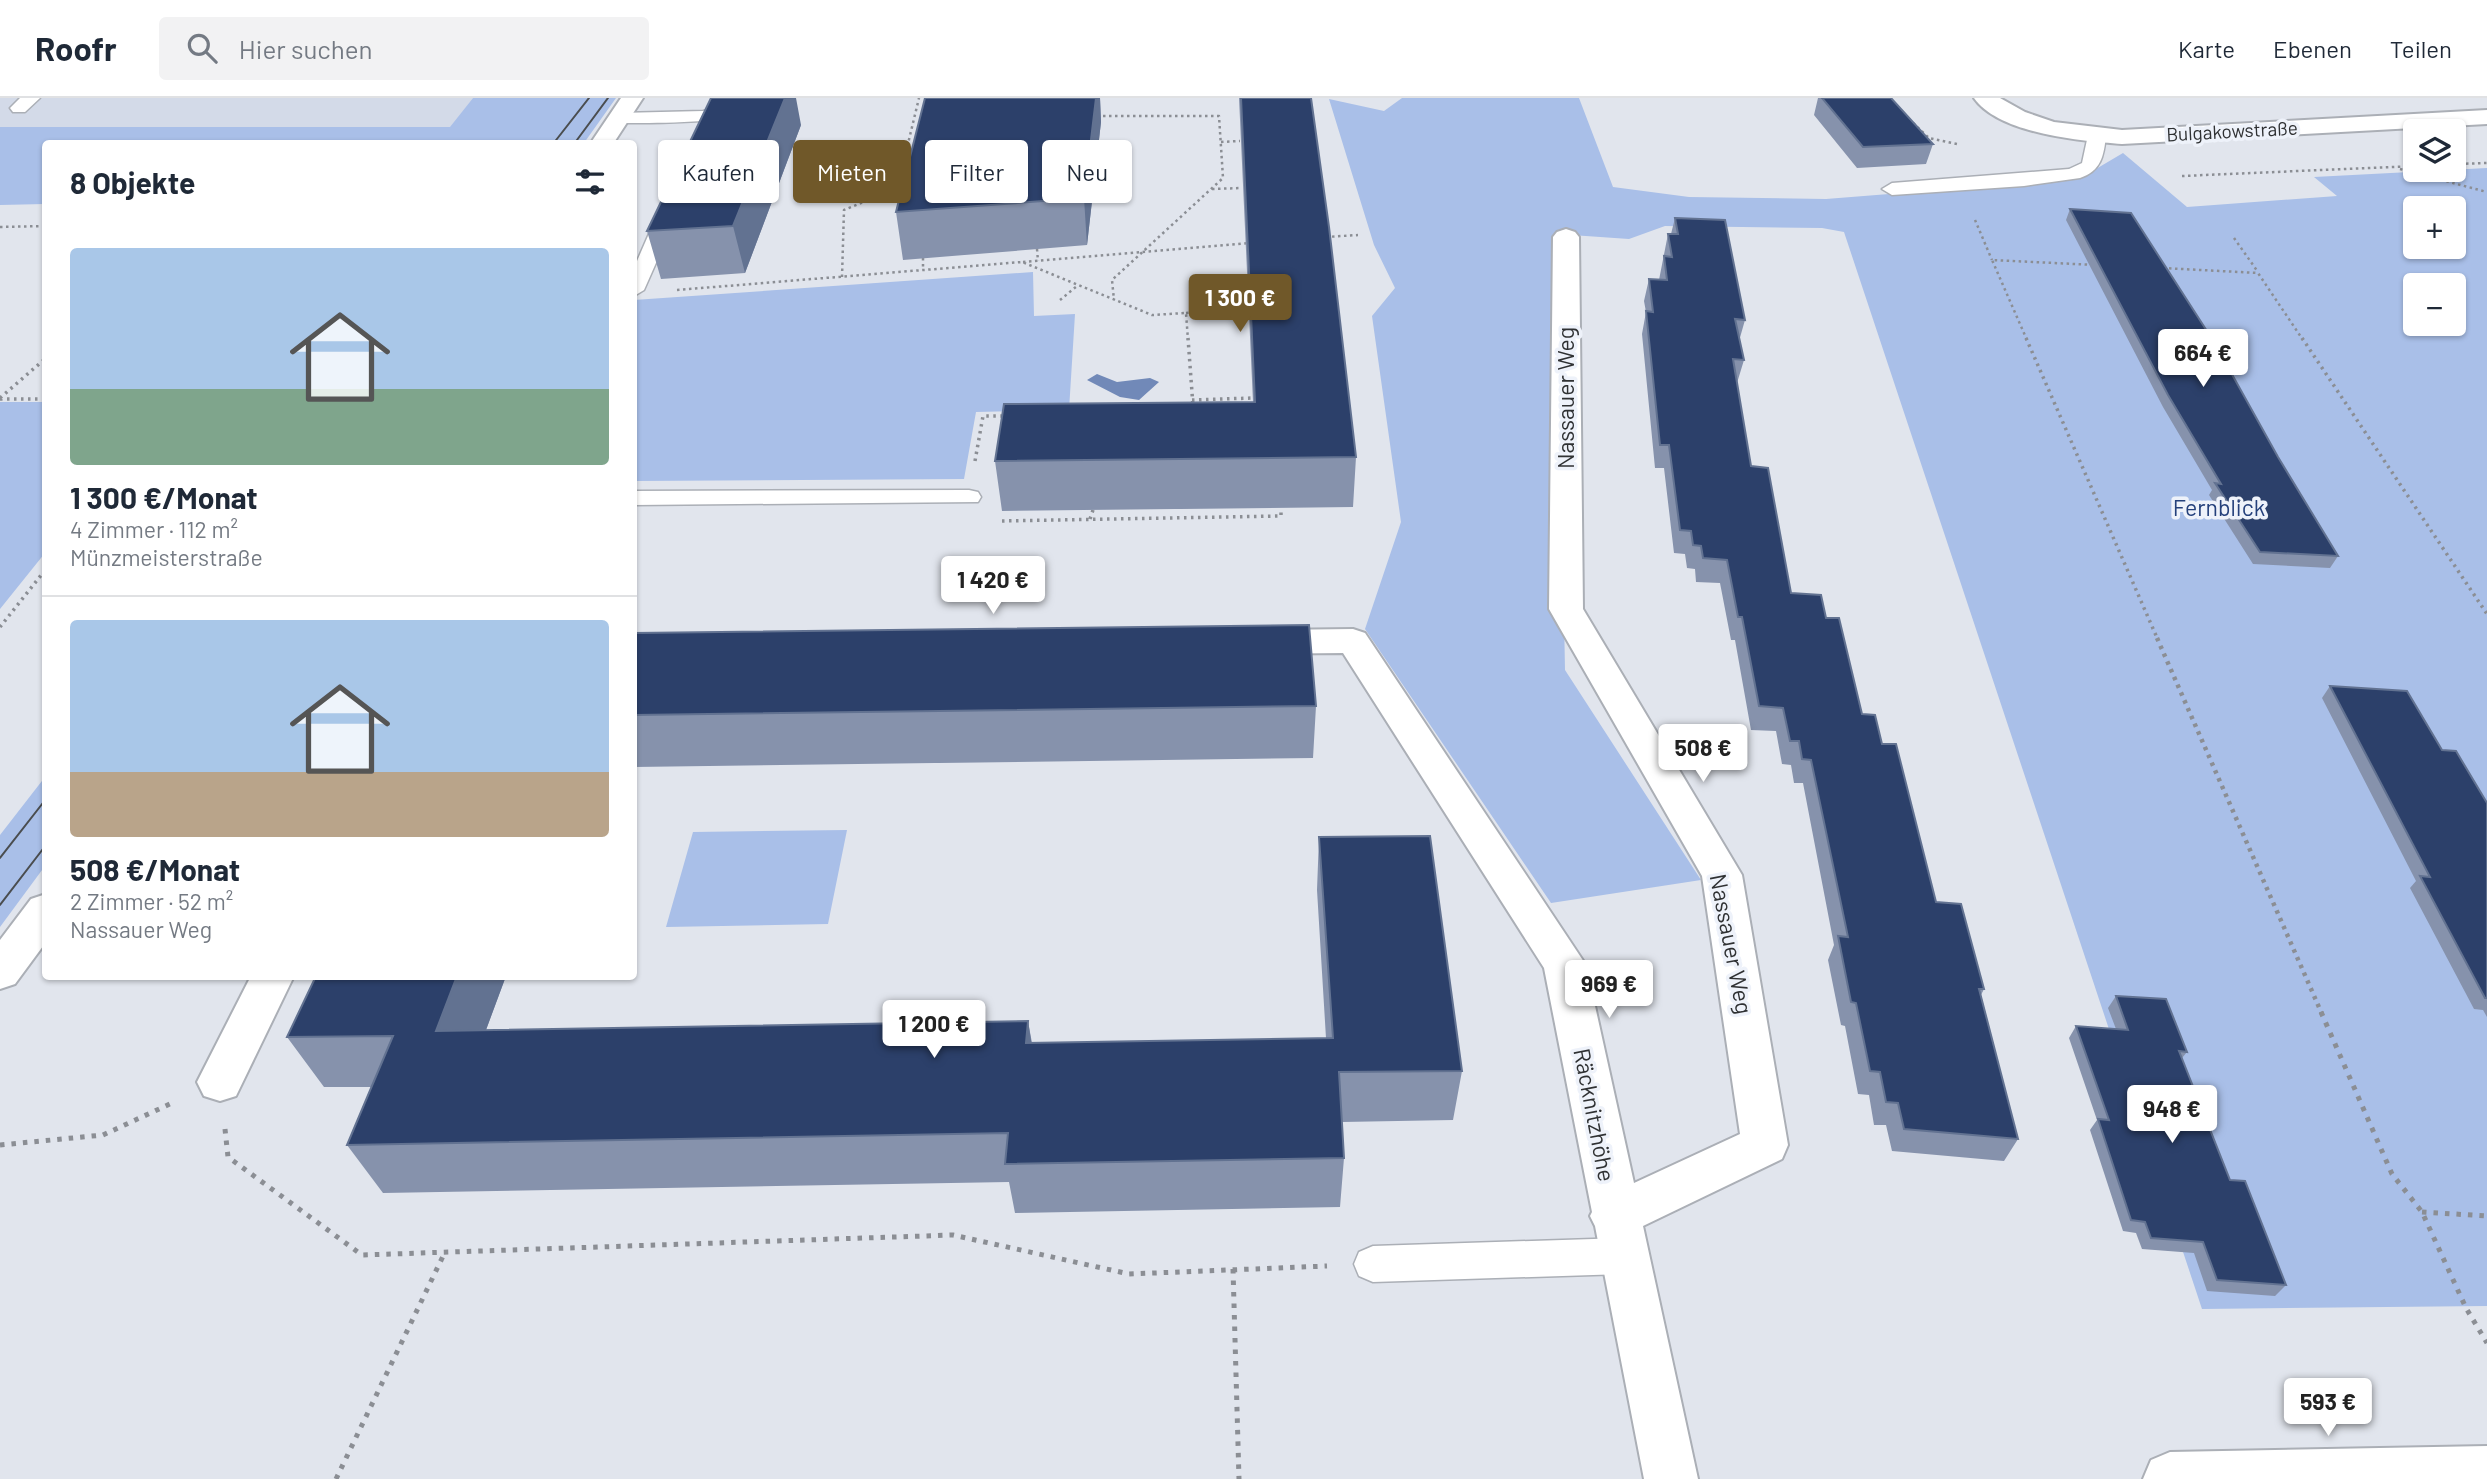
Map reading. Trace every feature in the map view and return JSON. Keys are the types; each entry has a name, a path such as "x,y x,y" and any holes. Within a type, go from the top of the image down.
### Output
{"street":[{"path":"604,140 632,98"},
{"name":"Bulgakowstraße","path":"1985,98 1999,109 2039,126 2066,133 2096,135 2487,117"},
{"name":"Nassauer Weg","path":"1566,237 1566,609 1722,875 1765,1144 1619,1236"},
{"name":"Räcknitzhöhe","path":"1227,642 1353,641 1564,965 1671,1479"},
{"path":"0,972 42,915"},
{"path":"220,1082 271,980"},
{"path":"2170,1479 2487,1473"}],"lane":[{"path":"619,118 712,117 756,109 784,98"},
{"path":"703,136 712,117"},
{"path":"1892,189 2055,178 2084,171 2094,159 2096,135"},
{"path":"637,283 673,203"},
{"path":"637,498 968,497"},
{"path":"1373,1264 1619,1236"}],"path":[{"path":"919,98 906,152 922,166"},
{"path":"1091,117 1219,116 1223,178 1112,279 1114,300"},
{"path":"1221,142 1240,141"},
{"path":"2466,164 2487,163"},
{"path":"2394,167 2487,192"},
{"path":"1211,189 1242,188"},
{"path":"842,277 844,210 861,203"},
{"path":"1976,222 2392,1174 2422,1212 2466,1308 2487,1343"},
{"path":"0,233 7,226"},
{"path":"0,227 42,226"},
{"path":"1317,238 1358,235"},
{"path":"2234,238 2487,614"},
{"path":"675,290 1262,243"},
{"path":"1037,249 1038,261"},
{"path":"923,258 923,270"},
{"path":"1992,260 2098,265"},
{"path":"1022,262 1152,315 1240,309 1261,303"},
{"path":"2152,268 2258,273"},
{"path":"1060,300 1077,286"},
{"path":"1186,313 1193,412"},
{"path":"0,399 42,362"},
{"path":"1192,400 1253,398"},
{"path":"0,399 42,399"},
{"path":"968,497 982,416 1009,416"},
{"path":"1281,508 1281,516"},
{"path":"1090,519 1093,510"},
{"path":"0,627 42,574"},
{"path":"0,1145 103,1135 220,1082 228,1157 362,1255 953,1235 1129,1274 1373,1264"},
{"path":"2422,1212 2487,1216"},
{"path":"336,1479 445,1252"},
{"path":"1233,1269 1239,1479"}],"shaded area":[{"path":"0,98 473,98 451,127 0,127"},
{"path":"1097,374 1117,382 1150,378 1159,382 1139,400 1120,397 1087,380"}],"green space":[{"path":"473,98 616,98 586,140 42,140 42,204 0,205 0,127 450,127"},
{"name":"Fernblick","path":"1402,98 1579,98 1613,187 1689,197 1826,199 2079,179 2123,153 2187,207 2337,196 2314,177 2403,172 2403,182 2466,182 2466,169 2487,168 2487,1306 2202,1309 1844,232 1822,228 1665,226 1629,239 1557,234 1565,670 1701,880 1551,903 1365,629 1401,522 1372,316 1395,288 1374,245 1329,99 1384,111"},
{"path":"1033,272 1034,316 1075,314 1069,410 976,412 964,479 637,481 637,300"},
{"path":"0,402 42,402 42,557 0,609"},
{"path":"42,781 42,870 0,927 0,835"},
{"path":"847,830 828,924 666,927 693,832"}],"building":[{"path":"711,98 785,98 768,140 691,140"},
{"path":"925,98 1096,98 1091,140 1042,140 1042,201 1028,202 1028,140 925,140 925,203 1017,203 896,212 898,203 911,203 911,153"},
{"path":"1241,98 1311,98 1356,457 995,461 1004,404 1255,402"},
{"path":"1822,98 1891,98 1933,144 1863,147"},
{"path":"660,203 742,203 733,226 647,231"},
{"path":"2070,209 2131,213 2214,342 2278,457 2338,556 2260,552 2215,483 2221,484 2168,395"},
{"path":"1675,218 1725,220 1745,320 1735,319 1744,360 1733,359 1751,466 1768,468 1791,593 1821,595 1826,618 1839,618 1862,714 1875,715 1882,744 1896,744 1936,902 1961,904 1984,989 1979,989 2018,1139 1904,1129 1898,1103 1886,1102 1880,1072 1870,1071 1856,1003 1851,1002 1838,936 1848,937 1811,760 1802,759 1799,741 1790,741 1783,708 1759,706 1742,617 1738,617 1727,560 1703,558 1701,546 1693,545 1691,531 1680,530 1669,445 1660,445 1646,311 1653,312 1649,279 1667,280 1664,256 1672,257 1668,234 1678,234"},
{"path":"1309,625 1316,706 637,715 637,633"},
{"path":"2330,686 2407,691 2442,750 2456,751 2487,803 2487,998 2420,876 2430,877"},
{"path":"1430,836 1462,1071 1339,1072 1344,1158 1005,1164 1008,1133 347,1145 393,1036 287,1037 314,980 455,980 436,1031 1028,1021 1026,1043 1333,1038 1319,837"},
{"path":"2116,996 2166,999 2187,1052 2179,1051 2230,1180 2245,1181 2286,1285 2217,1280 2203,1242 2151,1238 2145,1222 2131,1220 2098,1119 2109,1120 2076,1026 2128,1030"}],"tram line":[{"path":"556,140 589,98"},
{"path":"577,140 608,98"},
{"path":"0,858 42,804"},
{"path":"0,905 42,850"}]}
